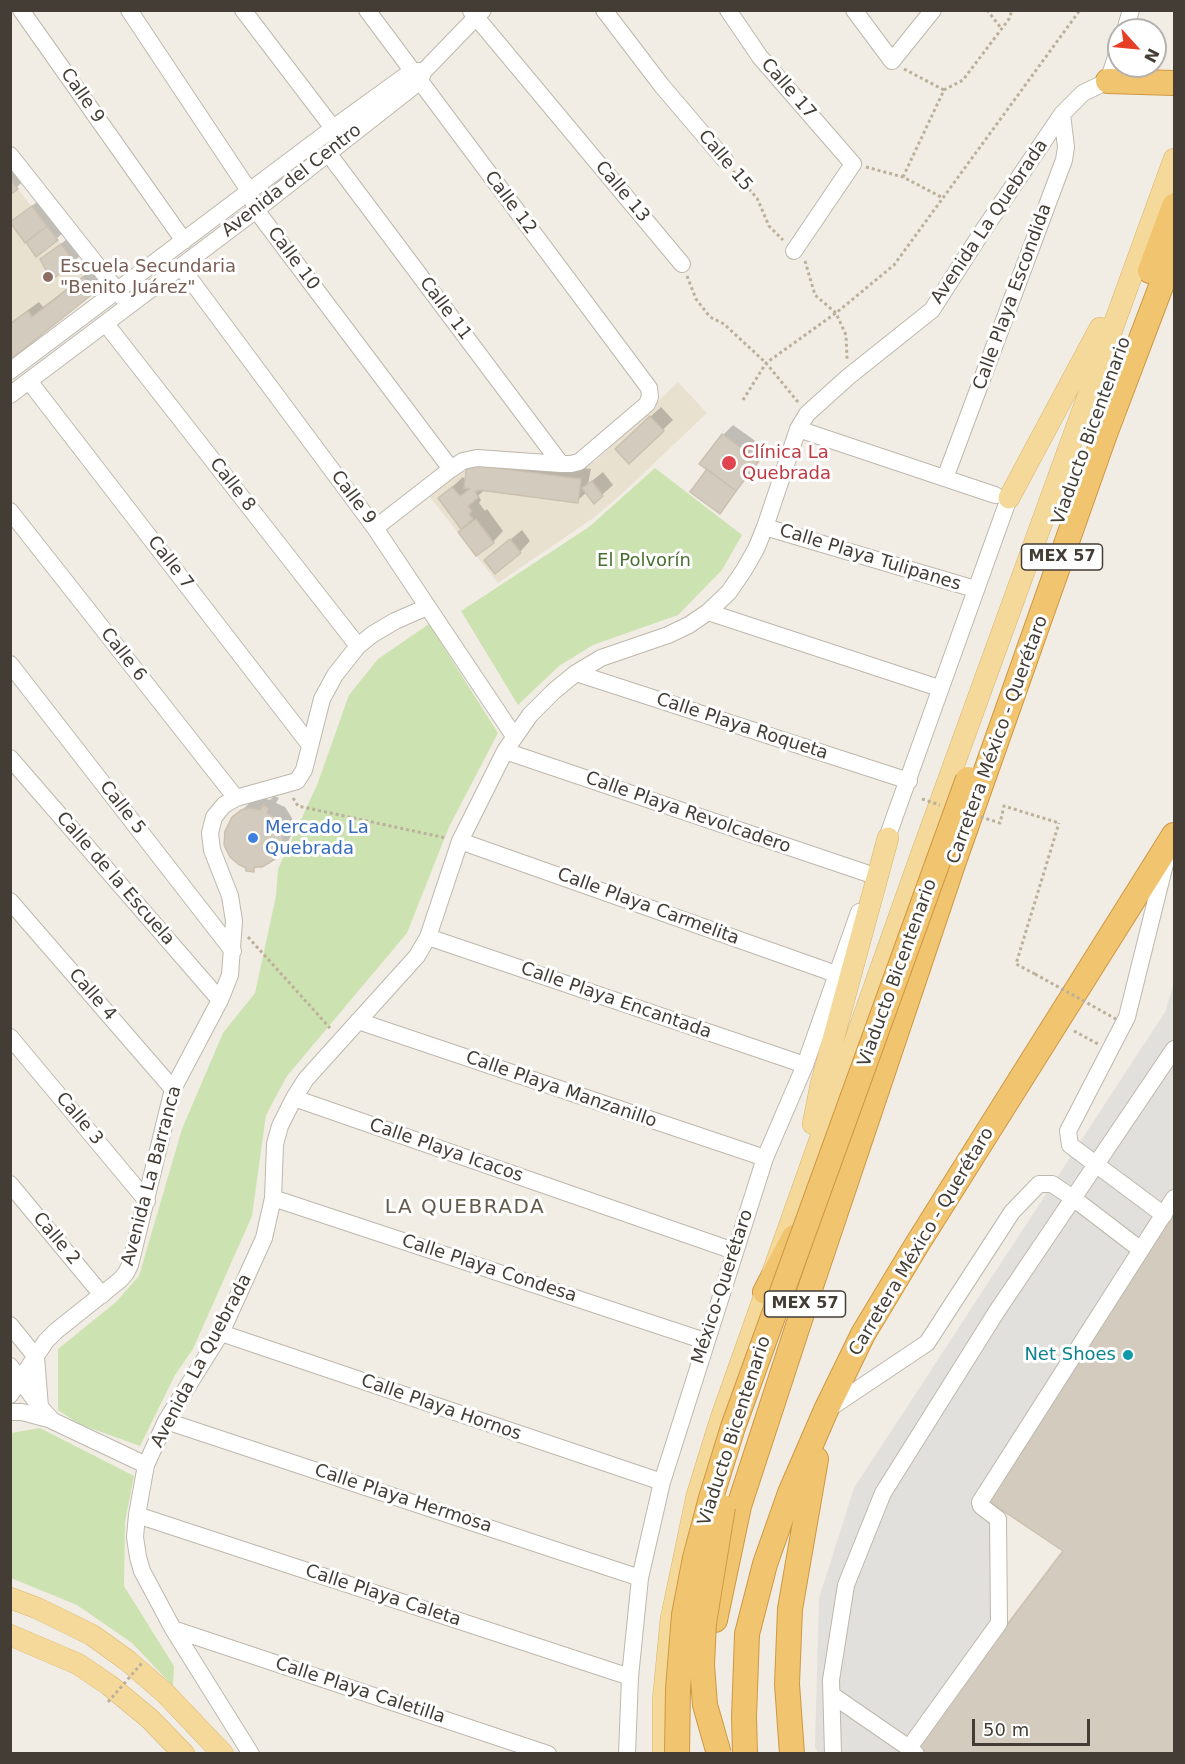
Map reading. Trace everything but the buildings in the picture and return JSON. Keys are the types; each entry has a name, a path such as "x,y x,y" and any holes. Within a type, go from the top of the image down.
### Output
{"highway":[{"path":"1108,81 1174,84"},
{"name":"Viaducto Bicentenario","path":"677,1754 678,1689 684,1615 695,1558 733,1428 939,861 1053,535 1174,206"},
{"name":"Carretera México - Querétaro","path":"709,1754 707,1710 714,1627 740,1506 953,864 1105,434 1174,252"},
{"name":"Carretera México - Querétaro","path":"745,1754 747,1634 765,1564 790,1493 826,1410 863,1334 1173,838"},
{"path":"765,1292 886,1062"},
{"path":"791,1754 786,1684 790,1609 804,1517 826,1410"},
{"path":"719,1754 705,1705 702,1644 706,1602 721,1519 733,1428"}],"main road":[{"path":"663,1754 663,1701 671,1619 697,1495 721,1418 797,1201 1174,159"},
{"path":"1002,496 1136,261"},
{"path":"797,1201 821,1084 888,838"},
{"path":"10,1598 37,1608 92,1635 128,1661 165,1693 223,1754"},
{"path":"13,1640 78,1664 109,1685 150,1719 184,1754"}],"street":[{"name":"Calle 9","path":"21,10 184,241"},
{"name":"Calle 10","path":"129,10 250,192 256,210 451,469"},
{"path":"243,10 343,142"},
{"name":"Calle 12","path":"367,10 418,75 649,388 650,397 647,404 579,462 561,464"},
{"name":"Calle 15","path":"604,10 662,86 724,160"},
{"name":"Calle 17","path":"728,10 760,57 853,164"},
{"path":"854,10 892,61 933,10"},
{"name":"Avenida del Centro","path":"10,395 343,142 418,75 477,13"},
{"name":"Calle 13","path":"477,13 682,264"},
{"name":"Avenida del Centro","path":"10,370 332,129 418,75"},
{"name":"Avenida La Quebrada","path":"251,1754 173,1629 142,1570 135,1537 146,1465 166,1421 221,1333 258,1256 273,1198 275,1144 280,1126 294,1098 306,1079 417,956 428,937 460,841 505,751 530,715 576,673 601,658 668,635 688,625 708,612 729,592 744,570 765,527 798,429 807,414 848,377 932,310 1062,114 1083,93 1108,81"},
{"name":"Calle Playa Escondida","path":"945,478 1064,160 1066,147 1062,114"},
{"name":"Calle 11","path":"328,153 561,464"},
{"path":"10,155 129,306"},
{"path":"794,251 853,164"},
{"name":"Calle 9","path":"181,267 375,528 514,736"},
{"name":"Calle 8","path":"106,324 358,646"},
{"name":"Calle 7","path":"29,381 310,745"},
{"path":"798,429 1002,496"},
{"path":"375,528 463,461 477,458 561,464"},
{"name":"México-Querétaro","path":"627,1754 630,1677 640,1578 662,1482 765,1158 805,1065 872,875 909,781 939,688 975,589 1002,496"},
{"name":"Calle 6","path":"10,511 236,798"},
{"name":"Calle Playa Tulipanes","path":"765,527 975,589"},
{"path":"285,786 297,781 304,770 322,699 335,675 358,646 395,621 427,607"},
{"path":"708,612 939,688"},
{"name":"Calle 5","path":"10,664 233,951"},
{"name":"Calle Playa Roqueta","path":"576,673 909,781"},
{"name":"Calle Playa Revolcadero","path":"505,751 872,875"},
{"name":"Calle de la Escuela","path":"10,758 220,1000"},
{"name":"Avenida La Barranca","path":"10,1395 15,1373 36,1357 46,1341 56,1331 126,1273 147,1201 173,1089 220,1000 230,975 234,921 230,896 212,850 210,832 214,817 224,805 236,798 285,786"},
{"path":"1164,1215 1070,1145 1068,1131 1127,1017 1173,838"},
{"name":"Calle Playa Carmelita","path":"460,841 836,974"},
{"name":"Calle 4","path":"10,901 173,1089"},
{"name":"Calle Playa Encantada","path":"428,937 805,1065"},
{"name":"Calle Playa Manzanillo","path":"358,1021 765,1158"},
{"name":"Calle 3","path":"10,1037 147,1201"},
{"path":"834,1754 831,1680 846,1585 883,1493 997,1311 1174,1049"},
{"name":"Calle Playa Icacos","path":"294,1098 734,1251"},
{"name":"Calle 2","path":"10,1184 102,1295"},
{"path":"826,1410 927,1343 1012,1212 1039,1184 1052,1184 1141,1250"},
{"name":"Calle Playa Condesa","path":"273,1198 705,1341"},
{"path":"832,1695 913,1751 999,1623 998,1519 981,1506 980,1502 1174,1198"},
{"path":"10,1325 36,1357 40,1407"},
{"name":"Calle Playa Hornos","path":"221,1333 662,1482"},
{"path":"15,1373 53,1421"},
{"path":"10,1412 22,1412 53,1421 146,1465"},
{"name":"Calle Playa Hermosa","path":"166,1421 640,1578"},
{"name":"Calle Playa Caleta","path":"137,1515 630,1677"},
{"name":"Calle Playa Caletilla","path":"173,1629 548,1754"}],"path":[{"path":"987,10 1002,28"},
{"path":"903,177 944,90 963,80 1009,19 1012,10"},
{"path":"743,400 766,363 836,313 894,265 1080,10"},
{"path":"892,61 944,90"},
{"name":"Calle 15","path":"724,160 757,198 769,226 807,263 815,295 836,313"},
{"path":"853,164 903,177 944,198"},
{"path":"682,264 696,299 710,317 724,324 766,363 807,414"},
{"path":"836,313 846,335 848,377"},
{"path":"285,786 298,806 460,841"},
{"path":"922,799 944,806"},
{"path":"966,813 1000,823 1004,806 1059,823 1016,964 1116,1019"},
{"path":"234,921 341,1041"},
{"path":"1057,1021 1101,1046"},
{"path":"108,1702 142,1663"}],"shaded area":[{"name":"Escuela Secundaria \"Benito Juárez\"","path":"10,179 95,292 11,360"},
{"path":"678,382 707,413 592,519 498,583 425,491 469,463 572,473 596,461"},
{"path":"1174,983 1174,1204 982,1501 1004,1514 1006,1621 925,1753 818,1753 815,1747 819,1598 854,1488 1165,1012"}],"green space":[{"name":"El Polvorín","path":"655,468 742,535 722,570 678,615 593,645 559,666 518,705 461,611 589,527"},
{"path":"429,624 498,733 449,827 407,933 287,1076 266,1115 252,1216 193,1349 175,1375 140,1446 79,1424 58,1410 58,1349 116,1302 139,1276 182,1129 223,1033 255,993 276,896 278,869 317,785 349,695 378,659"},
{"path":"40,1428 134,1476 125,1522 124,1586 174,1666 173,1686 132,1643 77,1605 11,1578 11,1433"}],"place":[{"name":"Escuela Secundaria \"Benito Juárez\"","path":"48,277"},
{"name":"Clínica La Quebrada","path":"729,463"},
{"name":"Mercado La Quebrada","path":"253,838"},
{"name":"Net Shoes","path":"1128,1355"}],"district":[{"name":"LA QUEBRADA","path":"465,1208"}]}
